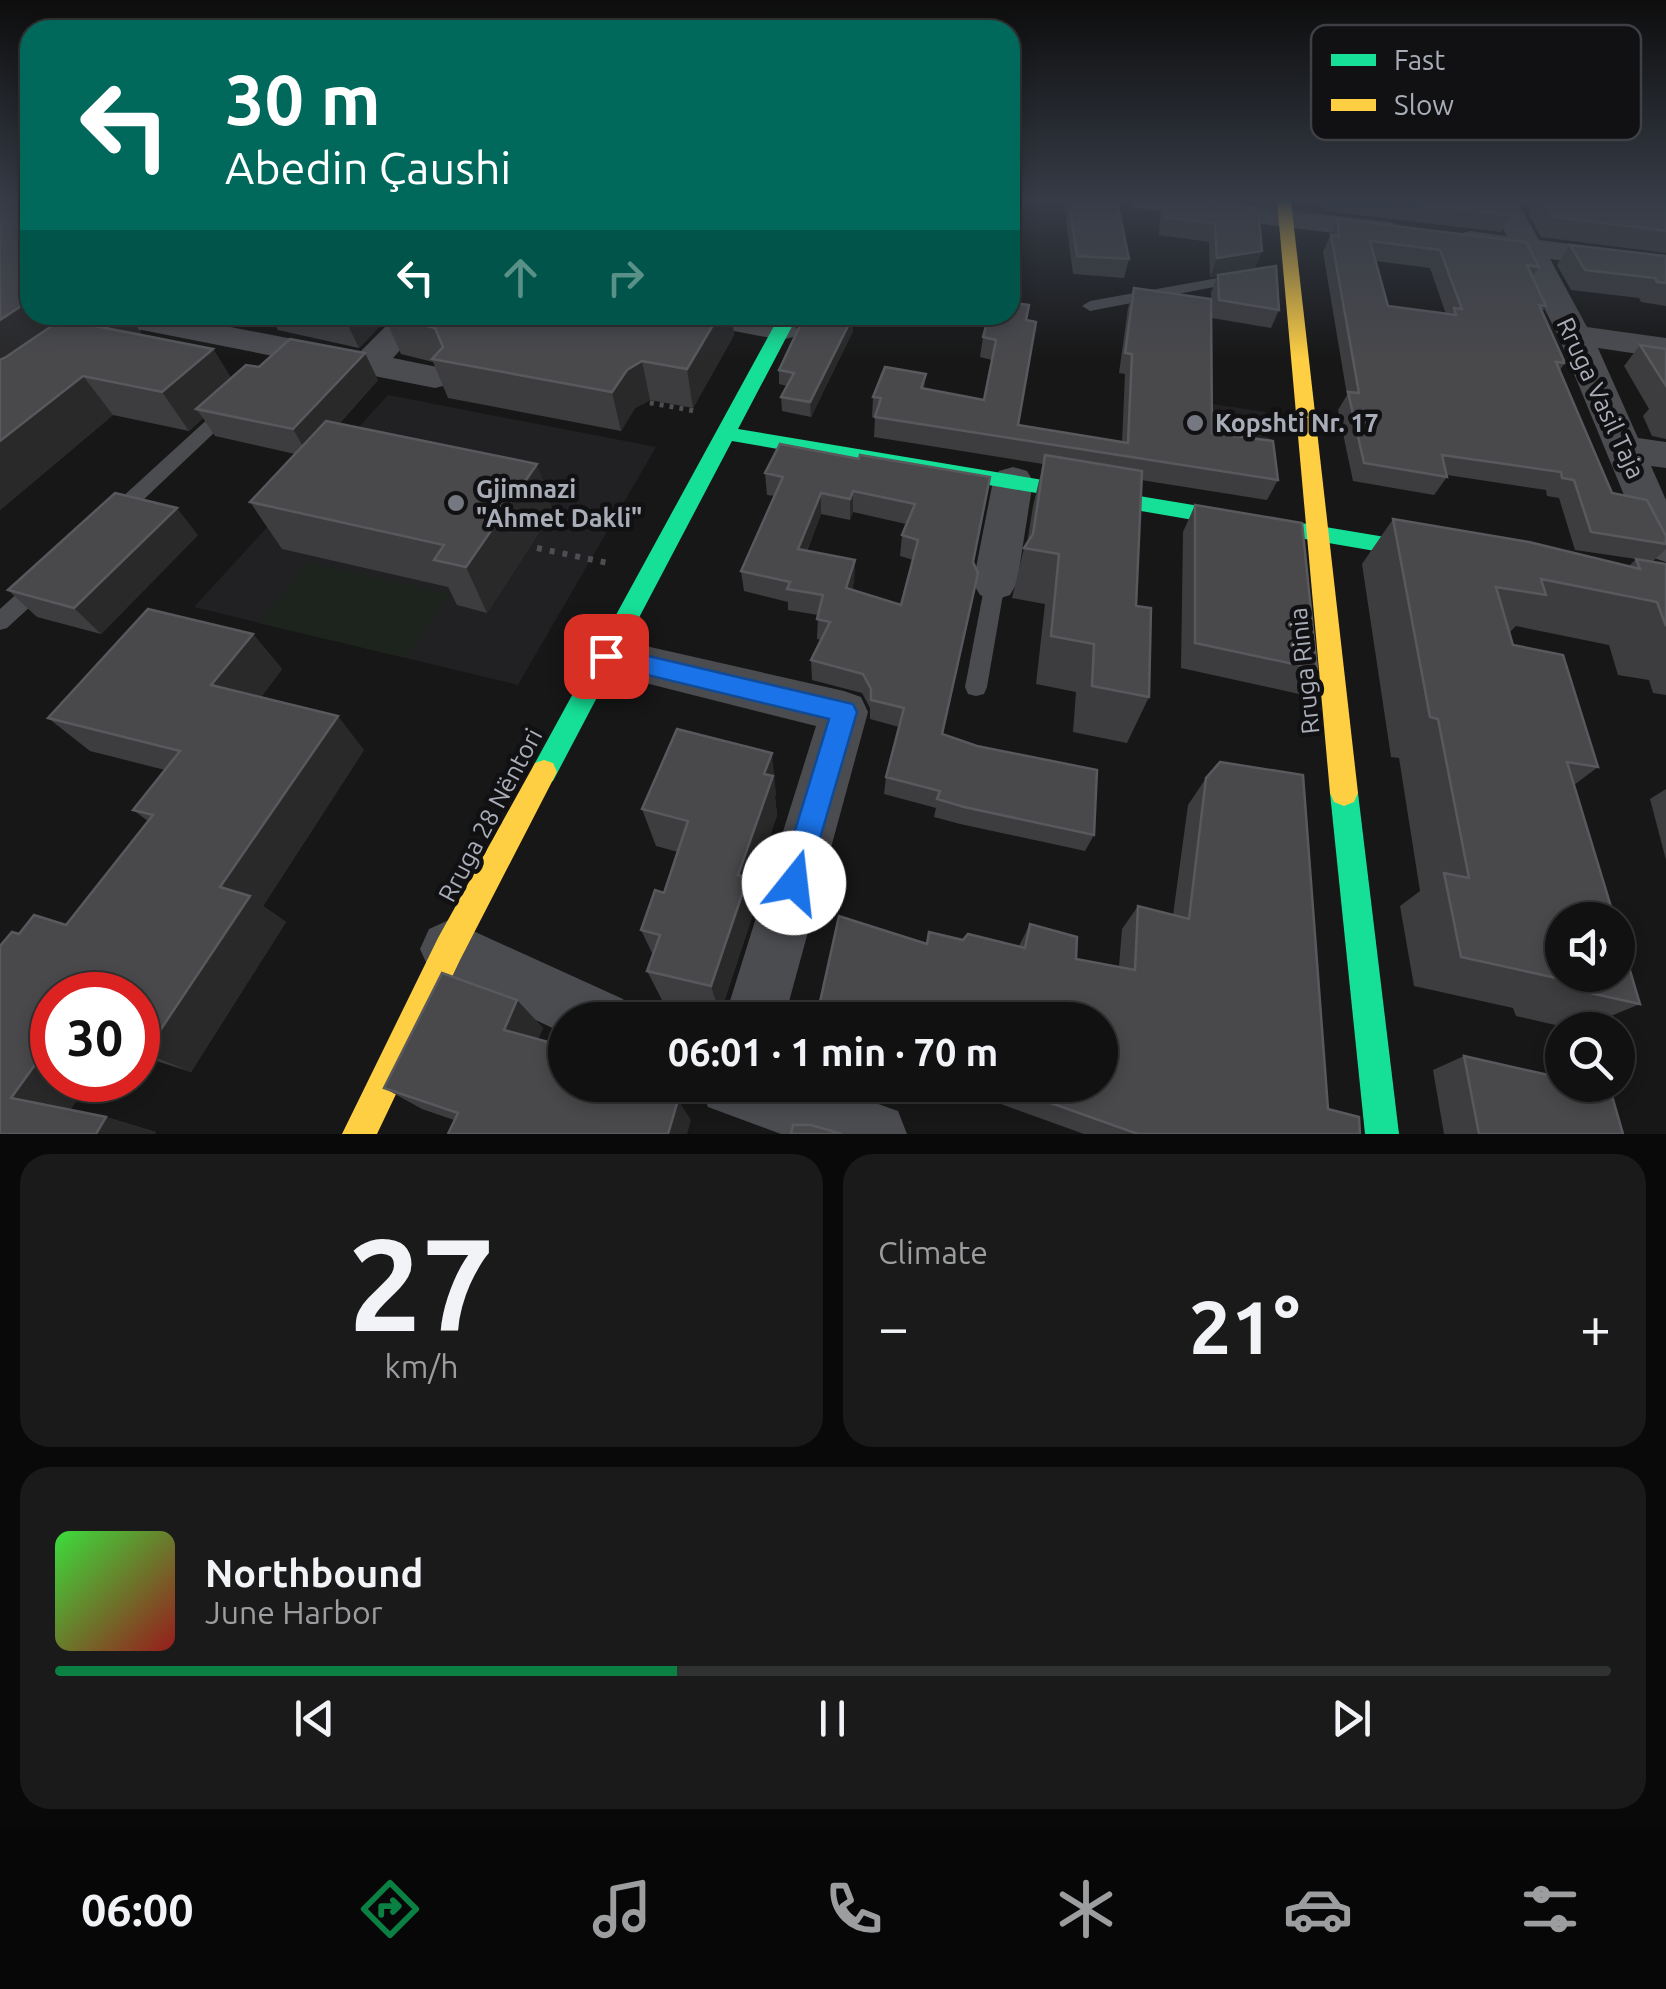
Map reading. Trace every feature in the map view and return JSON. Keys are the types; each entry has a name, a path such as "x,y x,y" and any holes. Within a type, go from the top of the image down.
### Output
{"main road":[{"name":"Rruga Rinia","path":"1285,254 1382,1134"},
{"name":"Rruga 28 Nëntori","path":"359,1134 449,949 606,656 718,423 784,325"},
{"path":"718,423 1013,482 1473,559"}],"street":[{"name":"Rruga Vasil Taja","path":"1530,254 1574,335 1666,546"},
{"path":"1580,254 1666,265"},
{"path":"0,398 16,392 102,330 115,325"},
{"path":"162,325 286,356 368,364 435,377"},
{"path":"368,364 406,325"},
{"path":"1574,335 1666,348"},
{"path":"1626,449 1666,455"},
{"path":"996,583 1013,482"},
{"path":"606,656 844,712 759,1002"},
{"path":"449,949 563,1002"},
{"path":"780,1102 874,1134"}],"lane":[{"path":"1090,306 1261,275"},
{"path":"98,531 237,401"},
{"path":"0,622 56,570"},
{"path":"976,687 996,583"}],"path":[{"path":"640,401 718,423"},
{"path":"1202,424 1257,432"},
{"path":"537,548 609,564"}],"shaded area":[{"name":"Kopshti Nr. 17","path":"1125,391 1266,412 1271,457 1123,435"},
{"name":"Gjimnazi \"Ahmet Dakli\"","path":"388,395 656,447 518,685 194,607"},
{"path":"309,562 449,594 406,658 258,623"}],"building":[{"path":"0,254 20,254 20,307 0,320"},
{"path":"1128,254 1129,259 1077,256"},
{"path":"1334,254 1374,254 1388,306 1456,315 1454,308 1462,309 1441,254 1532,254 1539,267 1527,265 1546,306 1539,305 1565,363 1556,362 1612,493 1647,500 1666,536 1666,544 1591,532 1574,480 1562,478 1561,472 1442,455 1447,477 1364,463 1348,392 1359,393"},
{"path":"1575,254 1666,256 1666,283 1655,278 1585,270"},
{"path":"1276,266 1279,310 1219,300 1218,275"},
{"path":"1134,288 1211,299 1212,433 1273,441 1278,480 875,417 881,398 873,397 885,367 926,374 921,388 984,400 996,340 983,337 986,325 1020,325 1020,304 1029,305 1026,320 1036,322 1018,425 1128,443 1132,354 1125,353"},
{"path":"53,325 90,325 213,349 162,392 83,376 0,441 0,360"},
{"path":"422,325 713,325 687,369 642,361 627,370 612,392 432,359 443,347 435,328"},
{"path":"800,325 848,325 810,402 781,397 794,373 779,370"},
{"path":"290,339 365,353 293,429 196,409 246,365 259,367"},
{"path":"1640,345 1666,349 1666,386"},
{"path":"326,421 537,464 466,567 434,560 444,545 250,502"},
{"path":"780,444 990,477 973,562 978,573 942,734 977,746 1097,770 1094,835 964,807 937,799 940,791 886,777 904,708 871,700 871,689 863,674 811,660 830,622 817,619 823,595 787,589 790,582 741,571 783,477 765,473","holes":["853,491 915,504 902,535 918,540 901,605 846,588 855,560 798,549 821,493 850,499"]},
{"path":"1045,455 1142,471 1136,606 1151,608 1149,697 1092,686 1094,644 1051,636 1059,554 1024,548 1033,534"},
{"path":"115,493 177,508 74,608 8,590"},
{"path":"1195,505 1302,523 1317,669 1195,643"},
{"path":"1393,519 1529,542 1640,569 1636,559 1666,564 1666,626 1657,602 1541,579 1546,595 1496,587 1513,645 1563,655 1598,767 1567,762 1610,902 1545,902 1545,975 1461,957 1444,873 1469,878 1438,719 1430,717"},
{"path":"148,609 253,634 211,685 338,716 220,887 250,896 160,1031 160,972 30,972 30,1072 11,1098 106,1117 96,1134 0,1134 0,946 12,932 19,934 34,915 66,925 153,815 133,810 180,751 48,718"},
{"path":"677,729 772,753 764,774 773,776 738,875 748,877 711,986 647,971 660,935 641,930 655,890 664,893 688,821 642,809"},
{"path":"1220,762 1303,775 1328,1109 1359,1117 1360,1134 1138,1134 1048,1102 1118,1102 1118,1002 820,1002 839,916 927,944 929,932 963,940 968,934 1025,948 1030,924 1077,937 1076,959 1135,970 1138,906 1189,919 1206,778"},
{"path":"442,973 517,1000 504,1030 548,1042 548,1102 677,1102 668,1134 448,1134 458,1113 384,1088"},
{"path":"1635,987 1640,1004 1586,992 1635,992"},
{"path":"1464,1056 1545,1074 1545,1102 1614,1102 1623,1134 1479,1134"},
{"path":"793,1125 811,1125 842,1134 791,1134"}],"traffic: fast":[{"path":"544,772 784,325"},
{"path":"725,433 1451,556"},
{"path":"1344,793 1382,1134"}],"traffic: slow":[{"path":"1289,254 1344,793"},
{"path":"359,1134 449,949 544,772"}],"place":[{"name":"Kopshti Nr. 17","path":"1195,423"},
{"name":"Gjimnazi \"Ahmet Dakli\"","path":"456,503"}],"route":[{"path":"606,656 844,712 794,883"}]}
